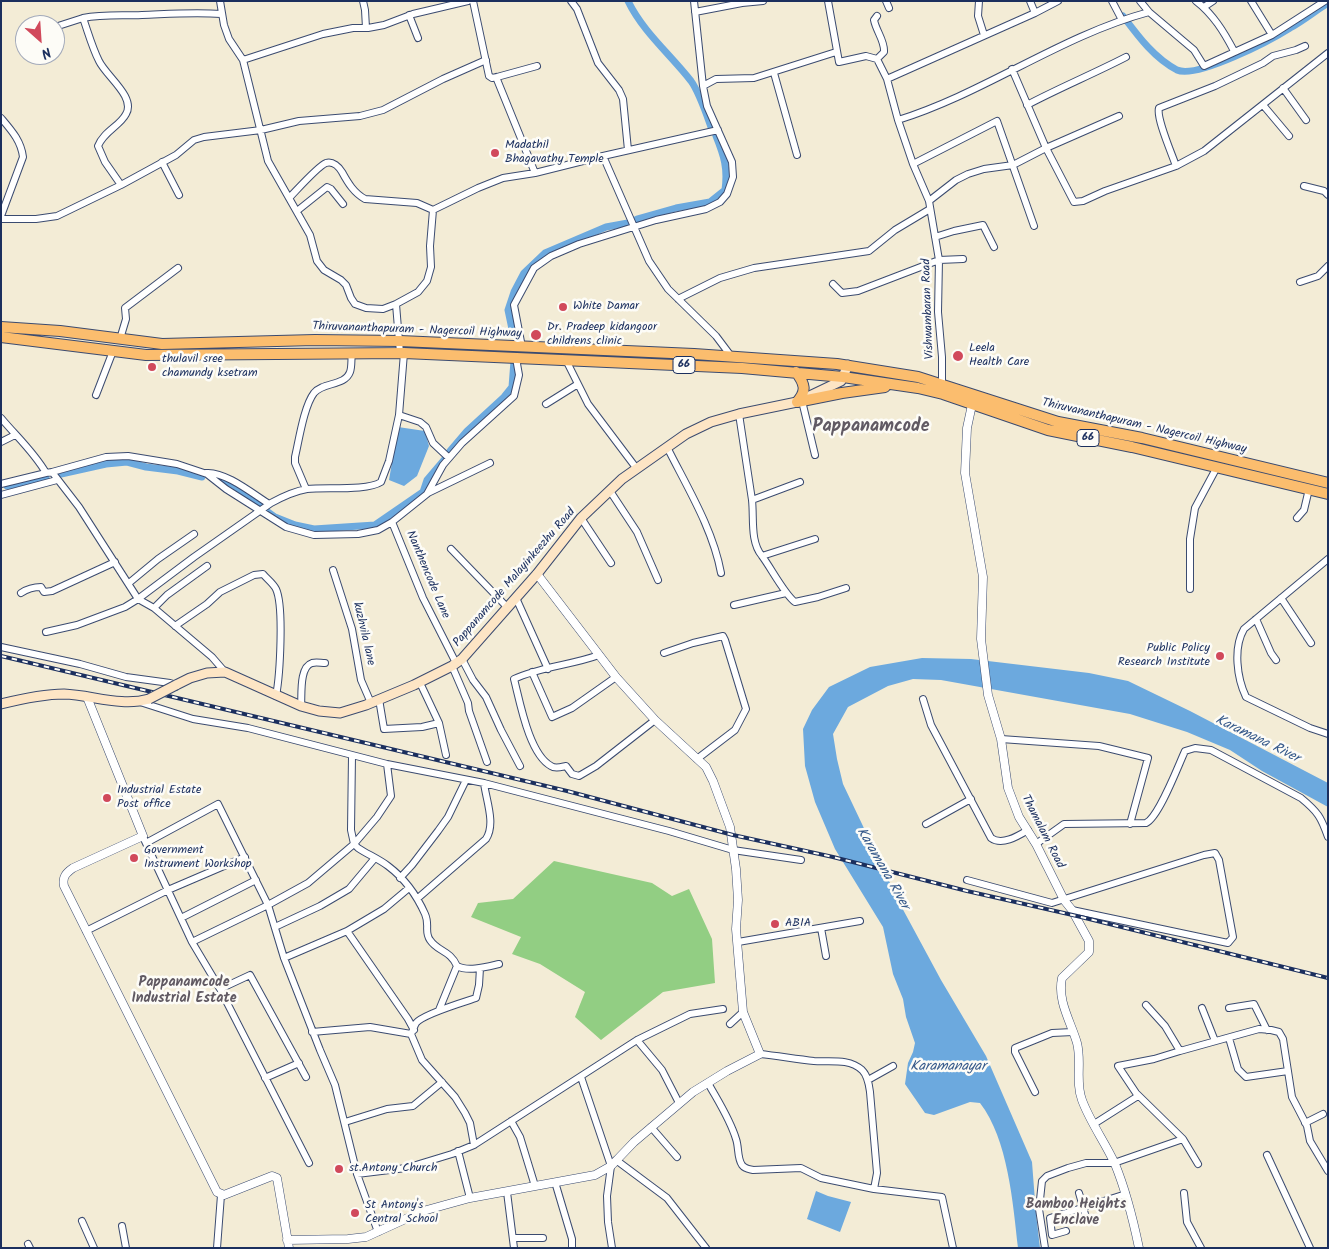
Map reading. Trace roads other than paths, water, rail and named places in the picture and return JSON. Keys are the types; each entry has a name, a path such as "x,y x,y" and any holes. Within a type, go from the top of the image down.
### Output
{"main road":[{"name":"Thiruvananthapuram - Nagercoil Highway","path":"1,327 60,331 162,344 315,340 400,341 731,356 851,366 918,377 942,384 973,400 1048,430 1132,447 1328,494"},
{"name":"Thiruvananthapuram - Nagercoil Highway","path":"1,337 146,355 402,353 742,368 847,377 904,385 973,400 1058,422 1142,438 1328,483"},
{"path":"848,392 847,377 851,366"},
{"path":"796,372 802,379 804,387 800,402"},
{"name":"Pappanamcode Malayinkeezhu Road","path":"225,672 301,706 319,711 340,713 414,685 457,662 537,574 581,518 622,479 686,434 711,422 739,414 800,402 847,377"},
{"path":"800,402 848,392 904,385"},
{"path":"1,704 62,694 136,703 149,699 190,678 207,673 225,672"}],"street":[{"path":"220,1 221,14 229,39 242,60 268,161 310,235 317,261 324,270 346,285 350,298 356,304 366,308 383,309 418,292 427,281 431,267 430,246 433,210"},
{"path":"363,1 366,28"},
{"path":"242,60 323,34 353,28 384,25 437,5 468,1"},
{"path":"473,1 489,76 496,78 537,66"},
{"path":"571,1 577,9 598,63 619,90 623,99 628,150"},
{"path":"522,346 514,305 534,268 551,256 579,244 634,226 706,209 720,202 727,194 733,178 732,162 707,106 703,86 694,1"},
{"path":"828,1 839,62 866,56 877,59 884,52 885,47 875,26 874,20 877,16"},
{"path":"979,1 978,16 984,35"},
{"path":"1030,1 1035,13"},
{"path":"887,79 1058,1"},
{"path":"1112,1 1122,20"},
{"path":"1140,1 1149,12 1194,50 1204,66 1272,35 1325,1"},
{"path":"1196,1 1218,23 1234,51"},
{"path":"1204,7 1213,1"},
{"path":"1251,1 1272,35"},
{"path":"695,12 742,3 763,2"},
{"path":"65,24 102,14 122,16 192,12 221,14"},
{"path":"898,120 926,112 1012,69 1122,20 1149,12"},
{"path":"409,15 418,38"},
{"path":"83,18 100,64 124,94 127,103 126,115 100,139 98,146 105,162 121,184"},
{"path":"1176,166 1157,111 1159,108 1215,86 1274,56 1305,46"},
{"path":"703,86 716,78 754,78 774,73 836,52"},
{"path":"1012,69 1046,148 1074,202 1083,201 1105,191 1176,166 1204,151 1328,53"},
{"path":"1027,105 1126,57"},
{"name":"Vishwambaran Road","path":"877,59 887,79 913,164 929,201 939,260 938,312 942,356 942,384"},
{"path":"1,118 15,135 22,148 23,157 1,217 36,219 57,216 136,178 176,155 194,140 261,130 299,121 360,116 383,110 443,79 486,60"},
{"path":"774,73 797,154"},
{"path":"496,78 535,173"},
{"path":"1283,88 1306,120"},
{"path":"1263,105 1289,136"},
{"path":"929,201 956,180 968,174 984,168 1013,165 1046,148 1119,116"},
{"path":"913,164 997,121 1034,226"},
{"path":"289,198 320,168 327,163 333,163 339,167 358,195 365,199 417,203 433,210 503,178 535,173 718,130"},
{"path":"604,156 649,261 668,289 716,336 731,356"},
{"path":"162,162 180,195"},
{"path":"1304,186 1328,195"},
{"path":"297,212 327,187 332,190 343,204"},
{"path":"678,299 720,278 754,268 869,251 895,230 930,210"},
{"path":"935,237 954,230 983,225 994,247"},
{"path":"833,284 842,293 858,291 939,260 963,259"},
{"path":"1300,282 1318,276 1328,266"},
{"path":"120,339 126,319 125,308 178,268"},
{"path":"46,632 77,625 125,607 260,510 282,497 306,489 369,486 381,482 389,461 399,415 402,353 396,304"},
{"path":"96,394 113,351"},
{"path":"306,489 294,457 310,399 317,390 347,377 351,372 352,353"},
{"path":"427,494 443,465 462,443 514,396 519,375 516,358"},
{"path":"566,360 588,404 637,469"},
{"path":"546,404 578,384"},
{"name":"Thamalam Road","path":"973,400 967,428 965,473 982,577 981,639 988,696 1001,739 1008,788 1019,817 1036,844 1064,900 1072,910 1089,941 1089,952 1062,978 1060,995 1079,1055 1078,1083 1081,1098 1114,1163 1126,1194 1139,1248"},
{"path":"800,402 815,455"},
{"path":"739,414 752,500 754,538 759,552 789,598 795,602 846,588"},
{"path":"399,415 420,422 426,427 433,443 449,458"},
{"path":"1,418 80,507 138,599 154,608 212,657 225,672"},
{"path":"1,442 15,435"},
{"path":"667,448 703,521 718,559 721,573"},
{"path":"1,484 106,457 128,456 177,464 204,473 286,527 314,535 358,534 378,530 392,522 427,494 490,464"},
{"path":"1190,589 1190,539 1194,514 1200,498 1217,467"},
{"path":"204,473 214,473 223,476 269,504"},
{"path":"1,495 57,480"},
{"path":"752,500 800,482"},
{"path":"1297,518 1304,510 1309,490"},
{"path":"610,491 637,532 658,580"},
{"path":"581,518 611,563"},
{"name":"Nanthencode Lane","path":"392,522 423,598 457,662"},
{"path":"129,583 158,559 194,534"},
{"path":"762,556 815,539"},
{"path":"451,549 507,607"},
{"path":"1324,733 1255,703 1246,697 1239,677 1238,660 1240,636 1244,629 1328,559"},
{"path":"21,593 38,587 41,587 44,592 52,591 115,562"},
{"path":"154,608 167,595 207,566"},
{"name":"kuzhvila lane","path":"333,570 352,629 362,680 375,701 384,729 439,723"},
{"path":"175,626 207,604 220,592 245,579 263,574 273,584 280,608 276,696"},
{"path":"537,574 616,677 655,720 706,767 714,780 730,827 736,869 738,900 736,930 743,1012 760,1054"},
{"path":"734,605 786,592"},
{"path":"516,598 548,669"},
{"path":"1281,598 1311,643"},
{"path":"1256,619 1276,660"},
{"path":"664,653 723,636 726,642 746,709 736,730 697,760"},
{"path":"1,647 80,664 126,677 176,685"},
{"path":"599,655 580,662 532,672 514,679 528,733 540,755 551,766 559,768 566,766 572,774 579,776 596,766 655,720"},
{"path":"457,662 469,711 487,762"},
{"path":"457,662 486,697 520,766"},
{"path":"301,706 303,672 307,666 313,663 325,664"},
{"path":"532,672 552,717 572,708 616,677"},
{"path":"422,687 439,723 446,755"},
{"path":"87,697 144,839 192,942 220,989 309,1163"},
{"path":"923,699 932,725 991,838 995,841 1003,841 1028,830"},
{"path":"140,702 193,719 248,728 352,756 484,783 669,831 733,850 801,860"},
{"path":"1001,739 1099,746 1148,758 1130,824"},
{"path":"1036,844 1064,824 1130,824 1150,821 1161,803 1185,751 1195,748 1211,750 1301,798 1321,818 1328,837"},
{"path":"352,756 351,830 354,844 388,865 410,888 418,898 428,922 426,932 429,939 434,945 452,956 457,966 439,1010"},
{"path":"192,942 308,883 354,844 378,817 391,796 387,764"},
{"path":"400,878 438,831 448,816 466,780"},
{"path":"418,898 486,839 490,833 484,783"},
{"path":"926,824 971,798"},
{"path":"217,1248 220,1195 86,931 64,886 64,877 73,868 144,839 218,804 268,905 284,958 312,1032 335,1085 357,1174 378,1232"},
{"path":"967,880 1052,903 1204,855 1216,853 1219,860 1233,937 1228,943 1072,910"},
{"path":"86,931 168,890 245,857"},
{"path":"275,926 320,906 349,889 375,858"},
{"path":"181,918 256,880"},
{"path":"284,958 347,931 384,909 410,888"},
{"path":"738,942 860,921"},
{"path":"821,928 826,956"},
{"path":"347,931 408,1018 422,1060 455,1097 466,1113 474,1145"},
{"path":"457,966 480,968 499,964"},
{"path":"412,1032 416,1023 439,1010 476,998 479,991 480,968"},
{"path":"220,989 250,975 306,1077"},
{"path":"1229,1008 1254,1004 1267,1030"},
{"path":"1146,1005 1165,1026 1180,1051"},
{"path":"1202,1008 1215,1041"},
{"path":"357,1174 406,1168 474,1145 637,1040 690,1014 723,1009"},
{"path":"730,1024 743,1012"},
{"path":"312,1032 370,1027 412,1032"},
{"path":"1198,1164 1182,1139 1138,1096 1118,1066 1154,1059 1259,1030 1267,1030 1279,1032 1283,1039 1292,1097 1305,1123 1310,1141 1328,1171"},
{"path":"1035,1092 1015,1052 1015,1048 1052,1033 1073,1032"},
{"path":"1229,1038 1238,1069 1246,1077 1288,1071"},
{"path":"637,1040 662,1070 679,1103"},
{"path":"220,1195 231,1193 272,1176 277,1178 280,1190 288,1244 366,1237 423,1211 470,1198 594,1174 614,1163 679,1103 727,1071 760,1054 815,1061 836,1060 850,1063 863,1071 868,1080 870,1092 877,1173 874,1189"},
{"path":"265,1078 299,1063"},
{"path":"868,1080 893,1066"},
{"path":"580,1077 614,1163 607,1196 612,1248"},
{"path":"345,1122 387,1109 413,1106 442,1082"},
{"path":"708,1083 737,1140 738,1154 742,1165 746,1168 753,1170 801,1168 822,1178 874,1189 942,1197 953,1248"},
{"path":"1094,1124 1138,1096"},
{"path":"1305,1123 1323,1114"},
{"path":"511,1121 520,1137 535,1186"},
{"path":"651,1127 677,1157"},
{"path":"1045,1248 1039,1209 1042,1181 1047,1176 1086,1163 1114,1163 1182,1139"},
{"path":"458,1151 470,1198"},
{"path":"1267,1155 1310,1248"},
{"path":"614,1163 667,1198 706,1248"},
{"path":"555,1182 572,1239 572,1248"},
{"path":"507,1192 514,1248"},
{"path":"1078,1193 1087,1221"},
{"path":"1184,1193 1187,1222 1201,1248"},
{"path":"1040,1220 1126,1194"},
{"path":"1050,1218 1052,1235 1066,1231"},
{"path":"82,1221 94,1248"},
{"path":"122,1226 126,1248"},
{"path":"513,1238 543,1238"}],"water":[{"path":"398,427 425,431 429,446 417,476 404,486 389,480"},
{"name":"Karamanayar","path":"922,658 971,659 1089,673 1128,681 1328,783 1328,807 1262,771 1230,750 1187,732 1130,714 941,680 913,679 888,686 848,707 833,734 843,784 900,904 941,980 986,1056 1032,1162 1040,1248 1018,1248 1008,1172 997,1135 980,1103 970,1102 934,1115 925,1113 905,1084 908,1063 915,1043 906,1017 903,999 893,974 883,927 835,849 815,802 805,766 803,729 812,710 829,687 870,667"},
{"path":"816,1191 851,1202 840,1232 807,1219"}],"waterway":[{"path":"628,1 641,23 691,81 700,97 711,127"},
{"path":"1123,16 1147,46 1161,59 1177,70 1187,71 1217,64 1251,49 1295,25 1328,3"},
{"path":"637,219 676,208 710,202 725,190 725,162 716,136"},
{"path":"512,329 508,310 514,292 524,273 545,253 606,227 628,223"},
{"path":"450,451 467,431 504,397 512,387 514,361"},
{"path":"268,512 295,525 314,529 375,525 423,492 427,480 444,460"},
{"path":"61,474 106,464 127,462 202,477"},
{"path":"215,476 232,484 261,504"},
{"path":"7,486 46,477"}],"railway":[{"path":"1,656 567,791 733,835 833,857 1328,978"}],"place":[{"name":"Madathil Bhagavathy Temple","path":"495,153"},
{"name":"White Damar","path":"563,307"},
{"name":"Dr. Pradeep kidangoor childrens clinic","path":"536,335"},
{"name":"Leela Health Care","path":"958,356"},
{"name":"thulavil sree chamundy ksetram","path":"152,367"},
{"name":"Public Policy Research Institute","path":"1220,656"},
{"name":"Industrial Estate Post office","path":"107,798"},
{"name":"Government Instrument Workshop","path":"134,858"},
{"name":"ABIA","path":"775,924"},
{"name":"st.Antony Church","path":"339,1169"},
{"name":"St Antony's Central School","path":"355,1213"}],"district":[{"name":"Pappanamcode","path":"871,428"},
{"name":"Pappanamcode Industrial Estate","path":"184,992"},
{"name":"Bamboo Heights Enclave","path":"1076,1214"}],"water label":[{"name":"Karamana River","path":"1257,740"},
{"name":"Karamana River","path":"882,869"}]}
